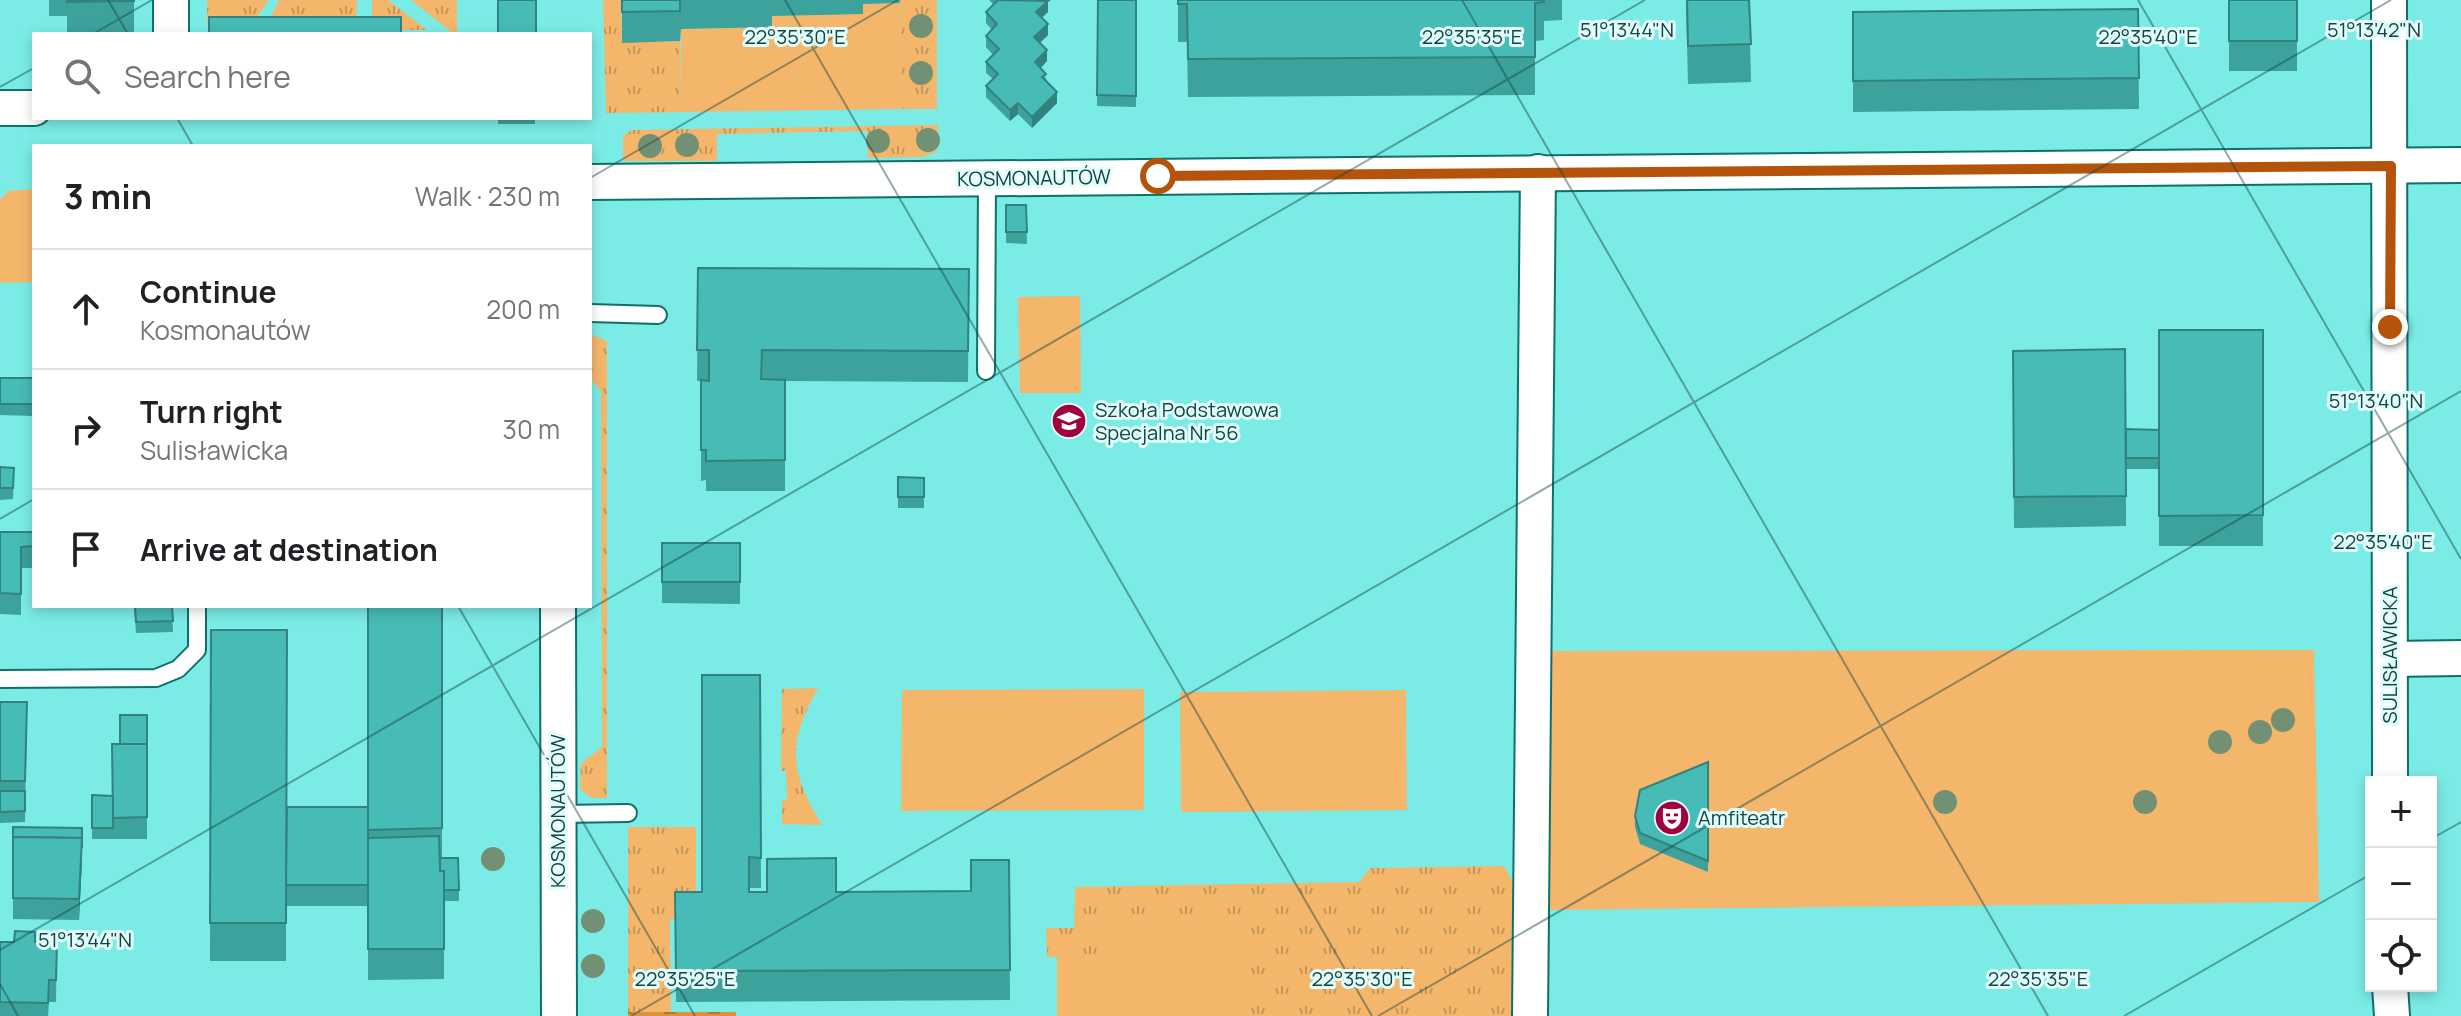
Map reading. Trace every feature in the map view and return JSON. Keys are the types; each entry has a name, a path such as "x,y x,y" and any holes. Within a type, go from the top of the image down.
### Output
{"street":[{"path":"171,0 171,32"},
{"name":"SULISŁAWICKA","path":"2389,0 2390,776"},
{"path":"0,108 32,108"},
{"name":"KOSMONAUTÓW","path":"592,182 2461,165"},
{"path":"1530,1016 1538,172"},
{"name":"KOSMONAUTÓW","path":"558,608 559,1016"},
{"path":"2390,659 2461,658"},
{"path":"2390,992 2392,1016"}],"lane":[{"path":"986,371 987,179"},
{"path":"592,313 658,315"},
{"path":"0,679 156,678 178,669 197,650 197,608"},
{"path":"558,814 628,813"}],"green space":[{"path":"207,0 268,0 250,21 227,25 207,24"},
{"path":"279,0 357,0 356,24 271,17"},
{"path":"372,0 388,0 427,30 372,30"},
{"path":"411,0 457,0 457,32 451,32"},
{"path":"603,0 621,0 622,42 680,41 681,112 606,113"},
{"path":"900,0 937,0 937,109 902,109"},
{"path":"900,3 902,109 681,112 681,29 772,27 772,16 863,4"},
{"path":"938,125 937,151 923,157 868,158 867,131 717,134 717,161 623,161 623,136 632,130"},
{"path":"32,189 32,282 0,283 0,200 8,191"},
{"path":"1080,296 1081,393 1020,393 1018,297"},
{"path":"592,335 607,341 607,798 591,798 580,789 581,763 602,747 601,391 592,381"},
{"path":"2314,650 2319,902 1549,910 1550,651"},
{"path":"818,688 801,725 796,757 803,789 822,825 782,824 782,801 787,800 786,771 781,771 782,689"},
{"path":"1144,689 1144,810 901,811 902,690"},
{"path":"1406,690 1407,810 1181,812 1180,692"},
{"path":"628,827 696,827 696,918 670,919 671,1012 628,1012"},
{"path":"1504,866 1514,884 1515,1016 1245,1016 1245,925 1103,925 1102,956 1047,957 1046,928 1074,928 1075,887 1359,882 1370,868"},
{"path":"1102,925 1245,925 1245,1016 1057,1016 1057,956 1102,956"},
{"path":"628,1012 736,1012 736,1016 628,1016"}],"building":[{"path":"134,0 134,1 67,2"},
{"path":"498,0 536,0 536,32 498,32"},
{"path":"622,0 680,0 680,11 622,12"},
{"path":"998,0 1048,1 1036,12 1048,24 1034,37 1047,50 1035,62 1046,74 1042,77 1057,92 1032,117 1018,103 1010,110 986,86 998,74 986,62 999,49 986,36 997,24 986,12"},
{"path":"1098,0 1136,0 1136,96 1097,95"},
{"path":"1178,0 1544,2 1535,3 1535,57 1188,59 1187,4 1178,4"},
{"path":"1687,0 1749,0 1751,44 1688,46"},
{"path":"2229,0 2297,0 2297,41 2229,41"},
{"path":"2138,9 2139,78 1853,81 1853,12"},
{"path":"209,17 401,17 401,32 209,32"},
{"path":"1006,205 1026,205 1027,232 1006,232"},
{"path":"698,268 969,269 968,351 762,350 761,379 785,380 785,460 706,461 706,450 701,450 701,380 709,381 709,350 697,350"},
{"path":"2159,330 2263,330 2263,515 2159,516"},
{"path":"2125,349 2126,496 2014,497 2013,351"},
{"path":"0,378 32,378 32,404 0,404"},
{"path":"2126,429 2159,430 2159,458 2126,458"},
{"path":"0,467 14,468 13,488 0,488"},
{"path":"898,477 924,478 924,497 898,497"},
{"path":"0,532 32,532 32,546 21,547 21,594 0,593"},
{"path":"662,543 740,543 740,582 662,582"},
{"path":"135,608 172,608 173,621 136,622"},
{"path":"368,608 442,608 442,828 368,830"},
{"path":"211,630 287,630 286,923 210,923"},
{"path":"702,675 760,675 761,858 749,857 749,892 767,892 767,859 836,858 836,892 971,891 971,860 1009,860 1010,970 676,971 675,892 702,892"},
{"path":"0,702 27,702 25,781 0,781"},
{"path":"120,715 147,715 147,744 120,744"},
{"path":"112,744 147,744 147,817 113,818"},
{"name":"Amfiteatr","path":"1708,762 1708,861 1640,833 1635,816 1640,790"},
{"path":"0,791 25,791 25,811 0,812"},
{"path":"92,795 113,796 113,828 92,828"},
{"path":"287,807 368,807 368,885 286,885"},
{"path":"13,827 82,828 82,838 13,837"},
{"path":"439,836 440,871 444,871 444,949 368,949 368,838"},
{"path":"13,837 82,838 79,899 13,898"},
{"path":"440,858 458,858 459,890 444,890"},
{"path":"15,931 35,932 35,942 57,943 56,980 49,980 48,1003 0,1002 0,942 14,942"}],"place":[{"name":"Szkoła Podstawowa Specjalna Nr 56","path":"1069,421"},
{"name":"Amfiteatr","path":"1672,818"}],"route":[{"path":"1158,176 2391,166 2390,327"}]}
